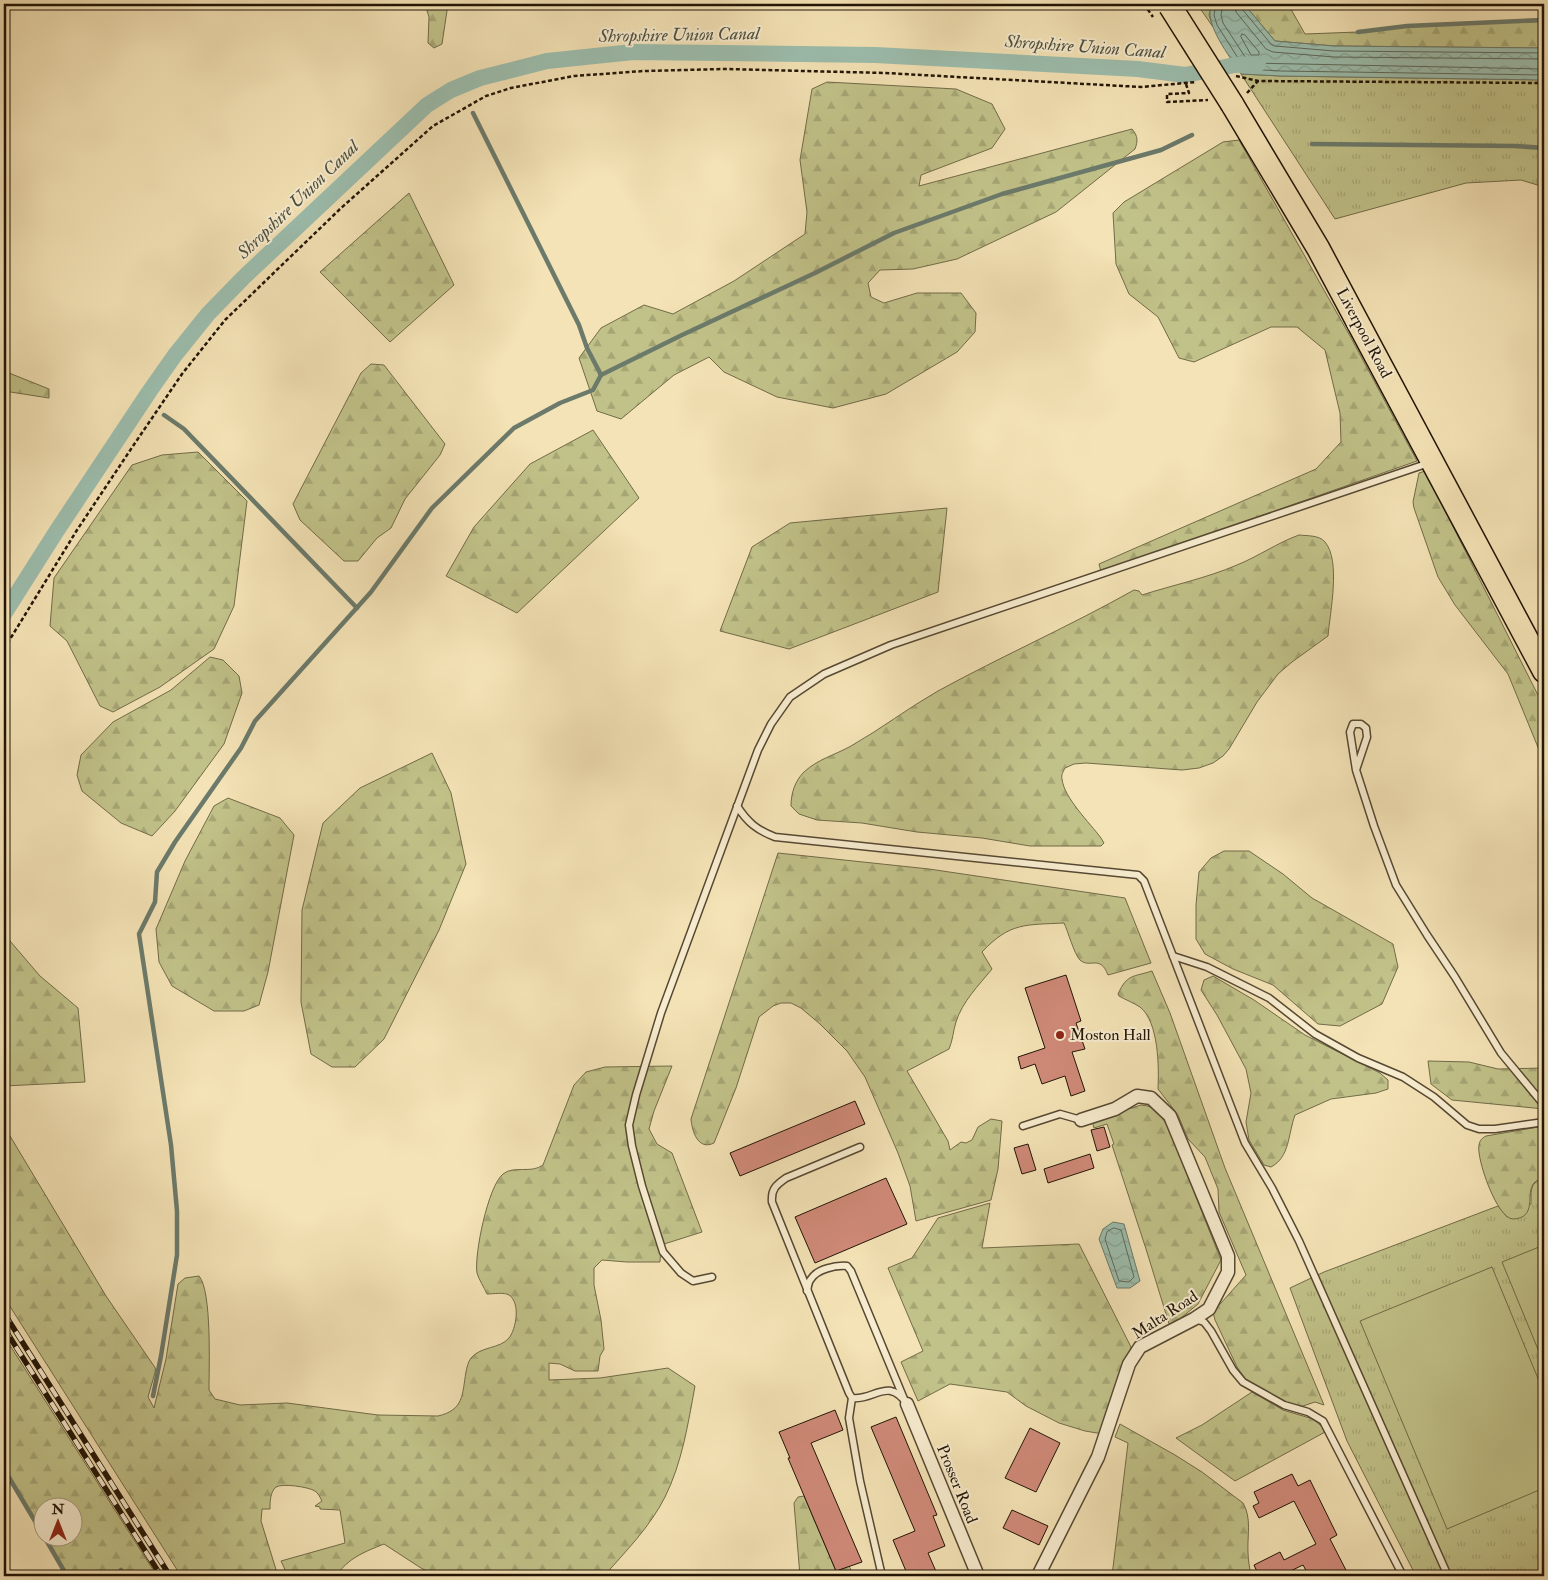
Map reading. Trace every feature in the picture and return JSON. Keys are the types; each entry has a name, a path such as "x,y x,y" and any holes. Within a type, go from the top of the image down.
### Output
{"highway":[{"name":"Liverpool Road","path":"1170,5 1318,248 1544,671"}],"street":[{"name":"Malta Road","path":"1038,1576 1098,1457 1129,1364 1140,1347 1194,1319 1209,1309 1228,1272 1228,1256 1170,1116 1151,1098 1137,1096 1115,1109 1081,1120"},
{"name":"Prosser Road","path":"907,1404 978,1576"}],"lane":[{"path":"712,1278 693,1281 681,1274 663,1252 642,1186 632,1146 630,1125 636,1095 661,1013 737,806 758,750 771,724 790,697 824,674 891,646 1432,462"},
{"path":"1356,770 1367,737 1366,728 1361,724 1353,724 1350,732 1356,770 1396,885 1426,935 1456,977 1501,1053 1544,1104"},
{"path":"737,806 745,818 760,831 775,837 1138,875 1144,881 1245,1143 1272,1188 1299,1241 1448,1576"},
{"path":"1173,956 1207,967 1269,998 1315,1034 1358,1058 1403,1077 1434,1097 1467,1125 1479,1129 1495,1129 1544,1122"},
{"path":"1023,1126 1060,1114 1081,1120"},
{"path":"860,1147 786,1178 775,1186 771,1194 772,1202 852,1398 849,1418 860,1481 882,1576"},
{"path":"807,1290 809,1281 815,1274 838,1265 847,1266 851,1271 907,1404"},
{"path":"1194,1319 1204,1322 1212,1331 1243,1382 1284,1405 1308,1412 1323,1421 1403,1576"},
{"path":"852,1398 859,1398 882,1390 901,1396 907,1404"}],"path":[{"path":"4,649 77,530 128,454 182,374 225,320 340,209 433,126 486,96 511,88 574,76 644,71 725,69 885,72 1141,87 1198,82"},
{"path":"1228,77 1238,76 1258,80 1544,83"},
{"path":"1186,84 1190,93 1167,94 1167,102 1217,101 1221,108 1232,104"}],"green space":[{"path":"425,4 448,4 442,44 434,48 428,43 429,17"},
{"path":"1197,4 1212,4 1209,15 1213,27"},
{"path":"1244,4 1288,4 1305,34 1358,32 1407,26 1544,20 1544,48 1334,46 1275,41"},
{"path":"1241,74 1544,80 1544,187 1521,180 1466,183 1335,219"},
{"path":"827,82 956,89 992,104 1005,129 992,148 921,175 919,186 1132,129 1137,143 1135,149 1056,212 957,259 913,269 880,270 868,283 871,297 884,303 917,293 961,293 976,313 975,332 957,352 886,394 833,408 777,397 724,372 709,357 674,375 621,419 597,411 579,358 601,328 644,305 673,314 734,281 805,234 807,212 800,160 812,89"},
{"path":"1239,140 1350,336 1417,461 1101,572 1099,564 1316,469 1341,442 1340,413 1325,350 1297,327 1271,327 1194,362 1179,358 1158,317 1129,294 1116,264 1113,213 1124,202 1223,142"},
{"path":"409,193 454,285 390,342 320,272"},
{"path":"371,364 384,365 445,444 440,455 405,499 391,528 377,538 358,561 344,561 300,520 293,504 361,373"},
{"path":"4,371 49,389 49,398 4,391"},
{"path":"593,430 639,498 517,613 446,576 474,527 530,464"},
{"path":"198,452 247,501 234,606 214,649 160,687 113,712 100,706 67,641 50,626 54,578 132,465 162,455"},
{"path":"1425,471 1544,707 1544,762 1508,674 1455,605 1438,577 1413,502 1419,473"},
{"path":"947,508 938,592 789,649 720,631 752,547 790,523"},
{"path":"1299,535 1320,538 1325,542 1330,551 1334,574 1328,636 1278,674 1257,702 1229,749 1213,763 1199,768 1182,770 1086,763 1074,764 1065,768 1062,776 1067,794 1101,838 1104,843 1101,846 1030,846 862,823 817,820 799,814 791,806 796,783 809,768 821,760 851,746 962,678 1134,590 1139,591 1142,595 1226,570"},
{"path":"210,657 223,660 239,676 242,693 224,744 175,811 152,836 121,823 82,791 77,775 81,755 113,722 171,690"},
{"path":"432,753 451,793 466,864 439,930 384,1039 355,1067 332,1067 311,1054 301,1002 302,910 323,823 360,788"},
{"path":"228,798 280,818 294,835 268,972 259,1005 244,1011 214,1011 172,986 159,962 156,929 185,861 214,806"},
{"path":"1224,851 1249,851 1283,874 1312,898 1393,944 1398,967 1382,1004 1340,1026 1318,1024 1273,985 1233,969 1205,954 1196,939 1196,905 1199,872 1211,858"},
{"path":"778,853 929,869 1125,898 1151,963 1108,975 1102,965 1080,960 1064,923 1029,925 1010,930 992,942 982,952 992,969 962,1008 949,1049 907,1071 948,1141 950,1150 961,1142 966,1143 972,1140 978,1127 991,1119 1002,1121 998,1169 991,1200 916,1221 910,1186 898,1153 865,1077 847,1051 820,1024 801,1008 791,1003 781,1003 773,1006 759,1017 736,1088 714,1143 704,1144 694,1134 691,1119"},
{"path":"4,934 40,976 78,1008 85,1082 4,1086"},
{"path":"1152,971 1170,1013 1225,1168 1324,1405 1315,1402 1303,1406 1292,1406 1247,1381 1237,1367 1215,1320 1213,1312 1246,1275 1219,1212 1218,1189 1205,1157 1188,1139 1178,1115 1158,1089 1156,1046 1151,1023 1140,1007 1118,994 1124,983 1131,977"},
{"path":"1213,976 1254,1000 1305,1035 1380,1073 1388,1080 1388,1089 1376,1093 1331,1099 1295,1115 1288,1144 1282,1157 1271,1167 1264,1165 1249,1140 1246,1122 1251,1093 1246,1069 1217,1015 1201,990 1204,980"},
{"path":"1428,1061 1469,1062 1498,1069 1544,1068 1544,1109 1452,1100 1431,1084"},
{"path":"672,1066 649,1129 657,1144 672,1153 702,1232 661,1245 660,1262 602,1260 594,1268 594,1285 601,1320 604,1349 600,1356 598,1371 575,1371 560,1364 549,1363 549,1380 600,1378 668,1368 695,1386 680,1457 665,1497 645,1529 604,1576 436,1576 384,1544 351,1560 336,1576 288,1576 281,1561 345,1543 340,1510 320,1509 320,1507 315,1506 322,1501 315,1491 284,1485 274,1489 270,1509 262,1509 261,1521 278,1576 181,1576 4,1297 4,1126 106,1296 156,1369 148,1397 154,1408 166,1359 178,1284 185,1278 199,1276 203,1284 208,1313 209,1390 215,1399 240,1405 287,1403 378,1415 438,1416 453,1410 457,1406 462,1394 467,1366 471,1358 480,1351 505,1342 514,1329 516,1310 513,1299 509,1295 504,1294 487,1294 477,1273 483,1221 497,1181 507,1171 533,1169 543,1165 574,1085 586,1072 605,1067"},
{"path":"1141,1105 1155,1110 1169,1129 1221,1260 1198,1304 1170,1327 1107,1124 1094,1128 1092,1121"},
{"path":"1544,1126 1544,1178 1536,1181 1532,1187 1530,1204 1526,1214 1521,1218 1513,1219 1507,1216 1494,1199 1484,1174 1479,1143 1486,1136"},
{"path":"1544,1178 1544,1576 1416,1576 1347,1441 1290,1288 1324,1272 1498,1206 1507,1217 1531,1204 1532,1187 1536,1182"},
{"path":"990,1203 982,1248 1079,1244 1131,1347 1103,1434 1059,1423 1026,1406 1007,1392 950,1384 918,1401 901,1362 923,1351 888,1268 912,1258 938,1218"},
{"path":"1544,1245 1544,1364 1502,1262"},
{"path":"1492,1267 1544,1393 1544,1488 1447,1529 1360,1321"},
{"path":"4,1336 157,1576 67,1576 51,1548 82,1548 82,1498 32,1498 32,1516 4,1469"},
{"path":"1252,1392 1283,1410 1313,1419 1327,1431 1235,1481 1176,1438 1202,1425"},
{"path":"1120,1424 1202,1472 1243,1503 1248,1521 1248,1556 1251,1576 1112,1576 1128,1443 1115,1437"},
{"path":"804,1496 836,1571 849,1566 854,1576 800,1576 794,1503 798,1497"}],"water":[{"path":"1212,4 1244,4 1275,41 1334,46 1544,48 1544,80 1241,74 1214,30 1210,12"},
{"path":"1113,1222 1124,1224 1140,1281 1130,1288 1117,1288 1099,1239 1103,1229"}],"building":[{"name":"Moston Hall","path":"1066,975 1081,1021 1076,1023 1085,1049 1072,1052 1085,1091 1071,1096 1065,1076 1042,1084 1035,1064 1021,1069 1018,1057 1045,1048 1025,988"},
{"path":"855,1101 865,1124 740,1176 730,1153"},
{"path":"1104,1127 1110,1147 1097,1151 1091,1130"},
{"path":"1028,1144 1036,1170 1022,1174 1014,1148"},
{"path":"1090,1154 1094,1168 1048,1183 1044,1169"},
{"path":"886,1178 907,1224 815,1263 795,1217"},
{"path":"835,1410 843,1430 811,1443 862,1562 836,1571 788,1458 790,1458 779,1432"},
{"path":"896,1417 937,1515 933,1516 945,1546 928,1553 938,1576 908,1576 893,1540 915,1531 871,1427"},
{"path":"1030,1428 1060,1443 1036,1492 1005,1478"},
{"path":"1292,1474 1298,1486 1310,1480 1337,1535 1330,1539 1349,1576 1309,1576 1303,1565 1280,1576 1259,1576 1254,1565 1280,1552 1284,1560 1316,1544 1294,1501 1259,1518 1253,1506 1259,1503 1254,1492"},
{"path":"1012,1510 1048,1526 1039,1545 1003,1528"}],"waterway":[{"path":"1358,32 1407,26 1544,20"},
{"name":"Shropshire Union Canal","path":"4,614 149,392 175,355 208,314 244,277 427,105 451,90 480,78 547,61 633,52 875,55 1138,69 1185,75 1235,65 1258,64"},
{"path":"473,113 579,325 587,348 601,375"},
{"path":"153,1396 177,1255 177,1211 171,1145 139,934 155,902 157,872 175,842 241,748 255,721 371,592 432,508 514,428 560,403 593,390 601,375 815,273 894,233 1002,194 1161,150 1192,135"},
{"path":"1312,144 1544,148"},
{"path":"164,415 184,429 357,608"},
{"path":"4,1469 32,1516"},
{"path":"51,1548 67,1576"},
{"path":"115,1576 121,1570"}],"railway":[{"path":"4,1313 170,1576"},
{"path":"4,1328 161,1576"}],"place":[{"name":"Moston Hall","path":"1060,1035"}]}
